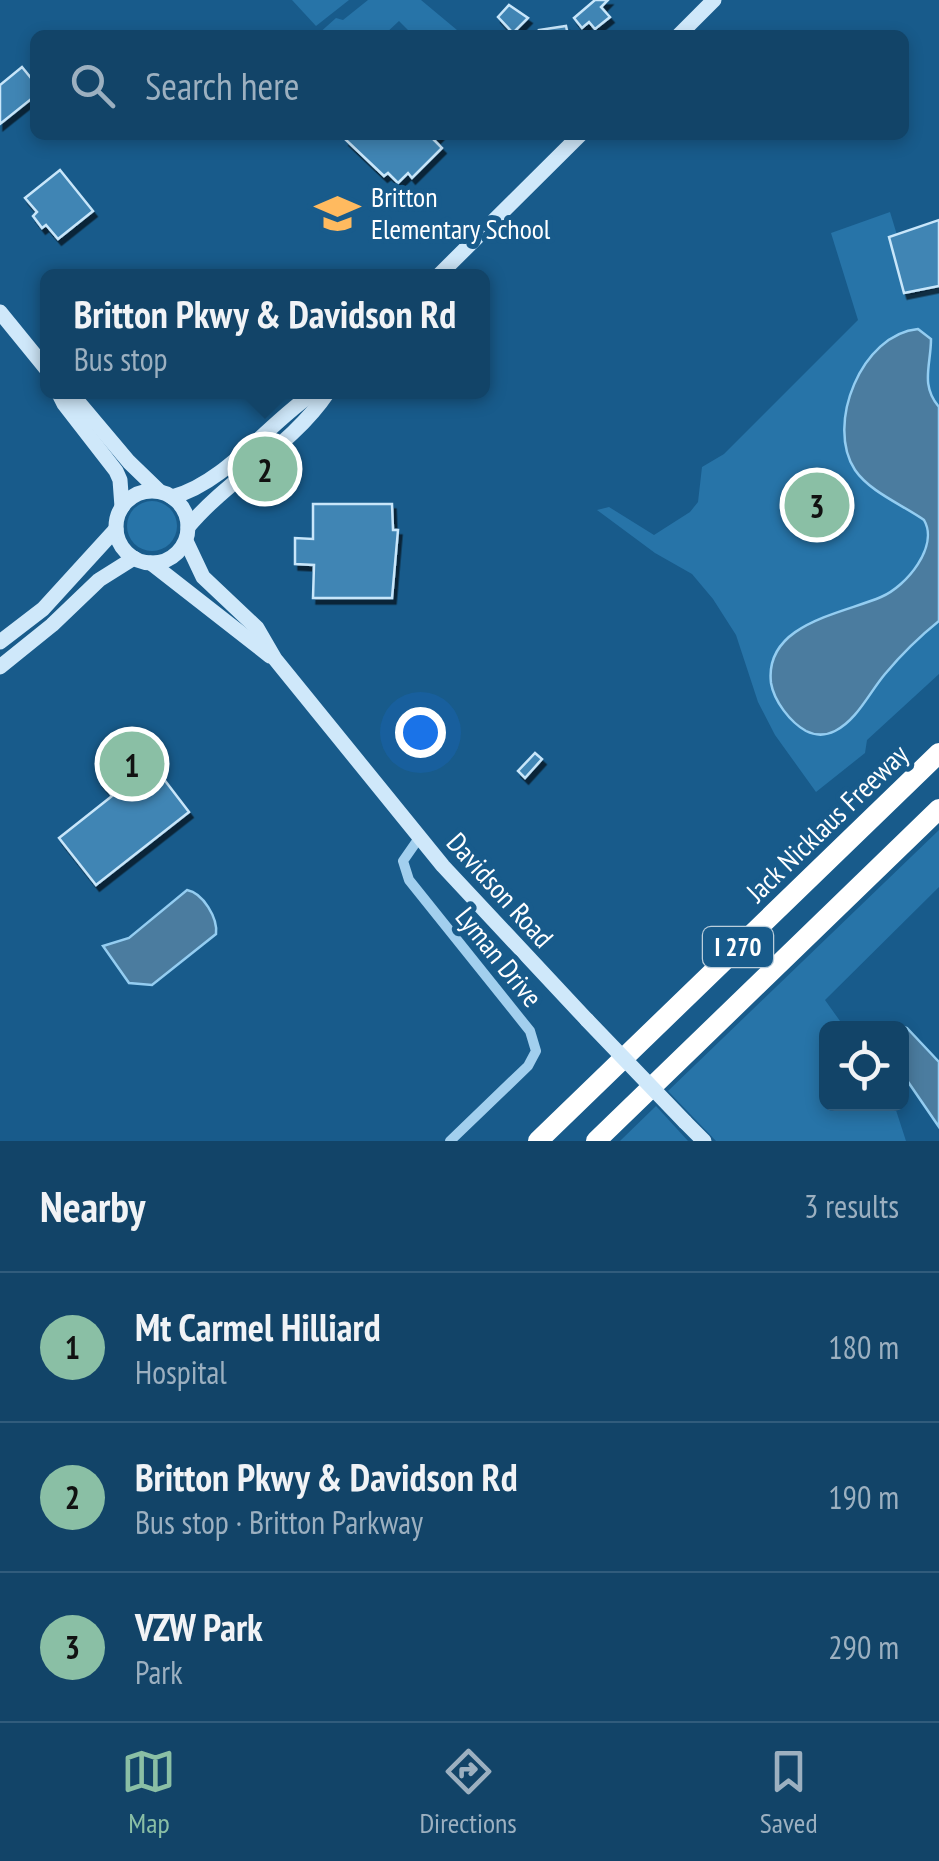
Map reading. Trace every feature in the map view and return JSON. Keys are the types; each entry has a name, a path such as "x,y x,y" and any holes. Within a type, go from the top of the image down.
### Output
{"highway":[{"name":"Jack Nicklaus Freeway","path":"538,1141 939,753"},
{"name":"I 270","path":"596,1141 939,810"}],"main road":[{"path":"685,30 714,0"},
{"path":"445,269 575,140"},
{"path":"0,312 40,362"},
{"path":"0,642 43,609 116,529 122,506 120,480 110,459 62,399"},
{"path":"76,399 130,462 186,515 187,534"},
{"path":"122,506 138,493 193,490 307,399"},
{"path":"116,529 124,550 134,558 151,563 176,555 217,495 312,415 323,399"},
{"name":"Davidson Road","path":"187,534 202,577 258,628 275,658 419,838 704,1141"},
{"path":"0,667 99,580 134,558"},
{"name":"Davidson Road","path":"151,563 275,658"}],"street":[{"name":"Lyman Drive","path":"419,838 403,861 410,880 535,1040 536,1051 528,1066 450,1141"}],"shaded area":[{"path":"292,0 349,0 316,26"},
{"path":"368,0 421,0 457,30 408,30 399,21 389,30 323,30 336,18 343,20"},
{"path":"890,212 897,235 889,238 904,294 939,288 939,674 867,740 865,753 816,792 775,735 758,702 736,635 713,599 692,574 655,553 597,510 609,507 654,535 690,512 698,502 702,467 724,454 858,320 831,233"},
{"path":"918,329 931,339 928,383 939,407 939,621 891,667 850,720 831,733 813,734 789,717 773,690 772,663 780,647 808,624 891,592 910,575 924,553 928,530 924,520 861,478 847,451 844,429 854,384 866,364 880,347 898,335"},
{"path":"152,501 170,508 177,526 170,544 152,551 134,544 127,526 134,508"},
{"path":"939,830 939,887 825,1000 840,1021 819,1021 819,1111 896,1111 906,1141 716,1141 668,1091"},
{"path":"187,890 208,907 216,934 152,985 129,983 103,946 129,938"},
{"path":"909,1030 939,1062 939,1127 909,1083"},
{"path":"656,1106 688,1141 620,1141"}],"building":[{"path":"595,0 608,0 601,7 610,17 595,29 589,22 582,28 574,18"},
{"path":"509,5 528,18 516,30 510,30 498,17"},
{"path":"22,67 30,77 30,100 0,124 0,85"},
{"name":"Britton Elementary School","path":"346,140 434,140 442,148 412,178 408,173 398,183 388,173 384,176"},
{"path":"60,170 93,211 58,239 46,225 42,228 33,216 37,212 25,198"},
{"path":"939,220 939,286 904,293 889,237"},
{"path":"313,504 392,504 393,530 398,530 392,598 313,598 314,565 295,564 295,538 313,539"},
{"path":"535,753 542,759 525,778 518,771"},
{"path":"153,765 189,812 96,885 59,838 112,796 100,781 117,767 130,783"}],"place":[{"name":"Britton Elementary School","path":"338,213"},
{"name":"Britton Pkwy & Davidson Rd","path":"265,469"},
{"name":"VZW Park","path":"817,505"},
{"name":"Mt Carmel Hilliard","path":"132,764"}]}
